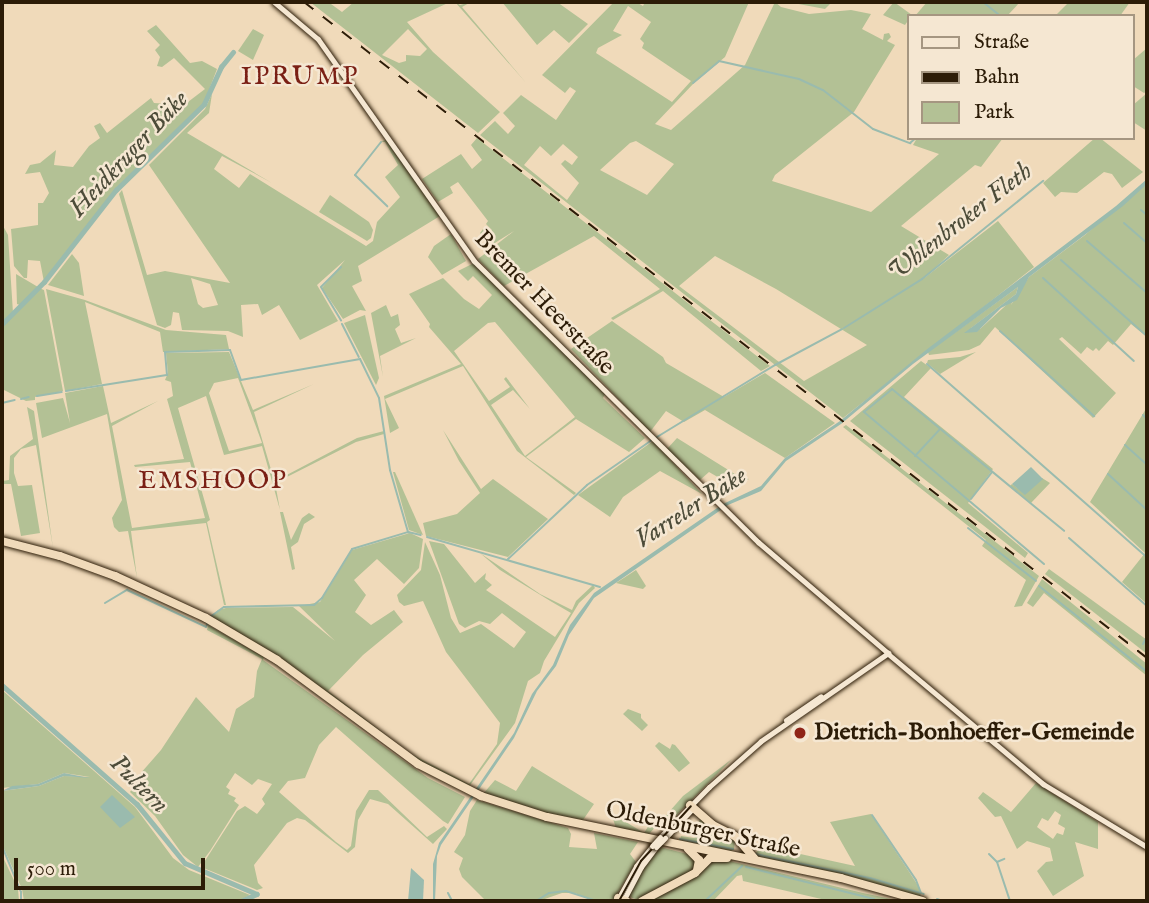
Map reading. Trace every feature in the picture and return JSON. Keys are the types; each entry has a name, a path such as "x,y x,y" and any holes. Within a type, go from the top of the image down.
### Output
{"highway":[{"path":"2,542 82,567 209,621 277,660 418,764 474,795"},
{"name":"Oldenburger Straße","path":"474,795 538,817 827,878 915,901"},
{"name":"Oldenburger Straße","path":"474,795 547,817 841,878 922,901"},
{"path":"690,805 713,825 734,835 758,861"},
{"path":"715,852 736,850 738,843 734,835"},
{"path":"688,849 699,860 696,872"},
{"path":"642,901 696,872 710,858 731,858"}],"main road":[{"name":"Bremer Heerstraße","path":"274,2 318,39 474,261 722,508 860,629"},
{"path":"860,629 888,653"},
{"path":"860,629 1044,784 1147,847"},
{"path":"874,643 879,652 878,661"},
{"path":"621,900 654,847 690,805 773,732 888,653"},
{"path":"878,661 895,659"}],"green space":[{"path":"310,2 333,2 331,4 342,12 354,2 450,2 407,22 433,52 500,112 478,133","holes":["408,29 427,49 420,56 406,55 406,61 399,63 382,55"]},
{"path":"455,2 460,5 471,2 462,7 527,84"},
{"path":"502,2 557,2 588,24 569,43 554,30 537,45"},
{"path":"614,2 636,2 643,6 645,2 749,2 725,57 694,83 655,124 671,130 745,65 775,2 781,7 809,14 851,10 871,14 862,29 883,40 884,34 889,33 891,37 887,41 895,45 854,112 775,175 772,181 871,212 939,154 913,145 916,140 1001,140 981,167 975,165 901,226 949,255 923,279 998,221 1034,267 843,418 480,135 495,121 508,134 515,126 503,113 521,95 556,120 576,91 570,87 565,93 542,75","holes":["628,6 651,22 640,39 644,43 642,48 691,81 672,102 596,53 598,48 622,35 613,31","636,141 674,164 647,195 600,170 630,143","563,144 578,157 572,165 565,160 561,164 579,183 567,200 524,165 540,146 551,156","715,256 776,289 867,345 804,381 679,286"]},
{"path":"788,2 832,2 825,9"},
{"path":"894,2 911,14 908,14 905,25 883,15"},
{"path":"927,2 1020,2 1009,14 917,14"},
{"path":"1069,2 1130,2 1121,14 1057,14"},
{"path":"156,25 190,63 202,61 217,69 204,103 116,189 44,282 40,261 28,260 27,278 24,278 14,266 11,229 38,225 38,203 43,203 49,193 40,172 25,174 30,165 40,163 56,150 54,165 73,167 89,146 100,138 94,126 100,123 107,133 151,98 154,103 184,105 205,89 174,58 162,67 157,66 160,57 155,50 160,45 147,31"},
{"path":"253,29 264,35 253,60 238,51"},
{"path":"1147,48 1147,91 1144,93 1135,87 1135,58"},
{"path":"1147,93 1147,131 1135,123 1135,103"},
{"path":"212,94 209,113 187,133 272,183 222,156 214,169 239,188 250,174 366,246 373,241 377,222 400,197 385,177 398,165 385,142 381,142 387,139 440,216 358,266 362,281 352,286 366,311 360,310 343,319 322,288 345,260 317,285 338,321 300,340 279,305 262,315 258,304 241,305 243,337 228,331 182,330 179,313 173,312 171,325 165,328 157,325 119,194 122,190 147,275 165,271 230,283 149,165 205,109","holes":["191,278 210,284 218,305 203,308 198,304"]},
{"path":"477,138 770,366 761,371 663,291 613,320 611,318 660,289 594,236 504,286 478,259 514,231 490,246 480,233 483,229 489,233 492,230 486,224 488,221 458,182 450,187 453,193 438,202 422,179 461,154 472,169 482,160 471,145"},
{"path":"1093,140 1103,140 1143,172 1122,188 1112,174 1104,172 1077,193 1061,192 1055,197 1043,183"},
{"path":"1147,181 1147,337 1131,324 1113,345 1108,341 1099,351 1087,347 1081,354 1062,337 1059,339 1116,393 1093,418 995,327 980,345 969,350 929,355 928,352 1018,287 1016,294 971,328 980,329 1014,298 1011,305 1029,277 1085,235"},
{"path":"330,195 369,222 373,230 371,238 367,241 319,212"},
{"path":"2,224 8,235 13,313 39,288 44,290 63,391 35,397 35,400 26,401 2,389"},
{"path":"451,234 466,261 442,275 428,257 434,246"},
{"path":"72,254 79,263 84,296 48,285"},
{"path":"474,263 605,394 603,398 645,438 629,452 576,419 526,457 576,493 574,495 517,451 463,366 385,399 399,428 390,433 384,396 461,364 429,327 430,324 409,294 443,278 464,299 479,309 492,295 473,276 468,281 458,271","holes":["495,322 575,417 525,456 491,405 513,390 530,409 506,377 504,379 510,387 489,401 454,351 488,323"]},
{"path":"16,274 38,287 20,305 17,304"},
{"path":"46,289 85,300 166,330 226,335 229,349 163,352 160,332 85,302 102,384 65,391"},
{"path":"386,305 391,317 398,314 400,325 395,329 401,343 416,338 380,356 383,377 371,313"},
{"path":"365,315 379,378 376,385 344,323"},
{"path":"612,321 663,357 666,363 724,397 765,373 835,423 785,458 705,410 684,422 666,411 650,432 571,349"},
{"path":"229,352 253,410 314,384 254,412 275,483 357,438 384,431 384,434 356,442 281,480 276,488 280,510 262,446 224,455 206,396 178,408 210,520 207,522 226,605 206,523 131,531 137,578 128,531 119,532 114,527 112,518 122,500 107,414 42,438 36,403 63,398 70,423 65,393 103,386 111,423 158,401 112,426 132,528 205,518 190,462 134,465 184,459 167,399 173,396 171,382 165,380 168,373 166,353","holes":["238,378 262,443 229,451 209,393 214,383"]},
{"path":"976,352 940,374 927,363 928,360 960,357"},
{"path":"921,361 931,368 904,397 993,469 968,503 1028,553 1025,558 850,421"},
{"path":"27,407 34,411 53,548 36,445 21,449 14,458 14,473 18,486 32,485 40,533 21,536 11,484 2,484 2,481 9,480 10,456 33,439"},
{"path":"1147,407 1147,604 1122,582 1145,553 1090,502"},
{"path":"846,425 1039,576 1022,606 1014,607 1026,580 982,546 986,540 843,427"},
{"path":"443,430 481,489 493,479 548,519 508,557 426,536 423,523 457,514 480,493"},
{"path":"677,438 738,476 749,479 735,487 709,472 700,480 667,449"},
{"path":"653,441 702,494 660,471 623,497 610,517 578,495"},
{"path":"395,472 423,535 409,530"},
{"path":"1042,478 1050,483 1031,503 1010,486 1012,484 1025,494"},
{"path":"280,512 283,512 291,540 302,518 309,513 315,517 304,524 298,542 291,547 295,569 292,570"},
{"path":"410,533 423,539 419,568 404,584 377,559 354,580 366,595 355,612 371,625 394,610 403,622 363,655 328,691 411,754 469,784 497,744 500,723 446,652 423,601 404,606 399,602 397,595 421,570 425,542 440,575 451,618 460,633 481,624 514,648 526,632 502,613 490,624 479,621 465,628 459,624 429,541 444,544 475,583 486,573 485,579 492,585 486,590 555,637 571,613 500,570 480,553 540,594 572,610 576,601 593,585 595,588 579,603 544,661 540,673 528,681 515,723 468,788 413,758 256,644 212,617 218,610 226,608 293,607 335,641 299,606 320,602 352,550"},
{"path":"1049,569 1147,640 1147,654 1045,574"},
{"path":"636,570 646,586 643,589 616,583"},
{"path":"1042,579 1147,664 1147,676 1044,593 1033,607 1027,603"},
{"path":"208,625 264,657 263,660 428,778 465,797 448,824 336,727 319,745 305,778 288,781 279,792 336,842 347,850 351,846 356,811 369,790 378,790 427,837 444,826 447,829 433,844 388,804 370,799 358,820 355,847 348,853 305,820 297,818 287,823 254,865 258,883 263,888 257,890 201,867 237,811 245,806 257,814 265,804 262,799 272,784 258,779 252,785 235,773 226,787 230,790 228,794 236,798 234,801 239,805 210,851 198,867 183,855 155,816 130,792 135,785 133,782 161,750 196,697 229,732 236,709 254,697 257,671 262,659 207,630"},
{"path":"2,690 135,807 173,858 189,870 250,895 239,901 24,901 22,889 2,844 2,791 39,786 64,776 90,777 64,773 38,784 2,788"},
{"path":"628,709 641,714 641,718 648,725 642,731 623,714"},
{"path":"659,742 670,749 672,744 675,745 690,763 679,772 655,746"},
{"path":"732,759 668,824 662,820 683,796"},
{"path":"532,766 594,804 583,820 548,814 483,794 495,780 516,791"},
{"path":"1036,783 1098,822 1098,849 1075,842 1084,876 1053,896 1037,871 1046,862 1053,861 1050,848 1027,841 1017,849 1001,816 995,817 978,798 983,792 1011,812","holes":["1055,811 1061,815 1058,824 1065,828 1063,835 1057,833 1053,839 1037,827 1042,818 1048,821"]},
{"path":"477,800 568,828 571,834 569,847 597,849 594,833 638,842 630,854 636,862 613,901 593,901 575,893 562,893 539,901 486,901 462,877 459,869 463,858 454,852 465,835 470,811"},
{"path":"611,813 644,833 655,816 661,821 648,835 616,828"},
{"path":"871,814 919,887 921,897 753,855 762,847 773,848 855,866 830,822"},
{"path":"700,819 735,840 734,849 731,851 680,840 681,836 694,838 708,832 699,822"},
{"path":"660,847 695,856 695,869 639,900 632,898 629,894 639,873"},
{"path":"2,855 18,889 19,901 2,901"},
{"path":"721,859 901,901 830,901 743,881 742,875 737,876 713,901 647,901 710,860"}],"shaded area":[{"path":"1147,179 1147,184 1123,206 1029,277 1017,300 1001,308 977,332 964,333 1016,294 1018,287 913,364 841,424 786,461 761,491 728,505 594,598 569,635 556,666 537,691 514,738 441,845 437,856 433,901 433,864 439,843 514,733 532,694 553,665 570,625 594,593 723,504 761,486 785,458 840,421 926,350 1116,206"},
{"path":"1031,467 1043,479 1025,495 1012,484"},
{"path":"64,773 90,778 64,776 39,786 2,791 12,786 38,784"},
{"path":"112,795 135,817 120,828 100,807"},
{"path":"411,868 424,880 423,901 408,901"}],"waterway":[{"path":"983,2 998,14"},
{"name":"Heidkruger Bäke","path":"2,324 44,282 116,190 204,104 221,67 233,52"},
{"path":"693,83 719,61 799,79 823,90 873,129 910,143 914,140"},
{"path":"381,142 355,175 387,206"},
{"name":"Uhlenbroker Fleth","path":"844,328 922,279 1043,181"},
{"path":"1141,210 1147,215"},
{"path":"1124,223 1147,243"},
{"path":"1087,241 1147,293"},
{"path":"1061,260 1147,336"},
{"path":"341,267 321,287 341,320"},
{"path":"1043,278 1134,361"},
{"path":"342,324 359,357"},
{"path":"657,437 775,365 842,329"},
{"path":"1000,331 1094,416"},
{"path":"66,391 167,375 165,352 230,350 241,380 360,359 379,398 390,470 408,532"},
{"path":"927,364 1147,557"},
{"path":"1044,564 864,412 892,389 1064,531"},
{"path":"37,396 62,392"},
{"path":"21,399 29,397"},
{"path":"2,403 15,400"},
{"path":"1143,415 1147,419"},
{"path":"915,456 940,429"},
{"path":"508,559 587,485 652,440"},
{"path":"1125,445 1147,465"},
{"path":"971,499 992,472"},
{"path":"1108,474 1147,510"},
{"path":"968,528 1036,581"},
{"path":"210,617 224,607 314,605 322,598 352,549 408,532 421,535"},
{"path":"427,537 600,587"},
{"path":"1069,538 1147,606"},
{"path":"1039,586 1147,672"},
{"path":"105,603 127,590 206,627 208,622"},
{"path":"1143,644 1147,636"},
{"name":"Pultern","path":"2,685 137,804 185,863 257,894"},
{"path":"872,815 916,880 921,893"},
{"path":"680,839 733,849"},
{"path":"2,846 21,892 21,901"},
{"path":"755,854 870,878 924,894"},
{"path":"989,854 997,862 1010,901"},
{"path":"997,862 1004,859"},
{"path":"705,901 742,866"},
{"path":"746,867 874,899"},
{"path":"536,901 549,893 566,891 596,901"},
{"path":"448,893 452,901"},
{"name":"Varreler Bäke","path":"241,901 257,894"},
{"path":"937,899 943,901"}],"tram line":[{"path":"619,901 641,861 691,806"}],"railway":[{"path":"304,2 1147,658"}],"place":[{"name":"Dietrich-Bonhoeffer-Gemeinde","path":"800,733"}],"district":[{"name":"IPRUMP","path":"300,77"},
{"name":"EMSHOOP","path":"213,481"}]}
